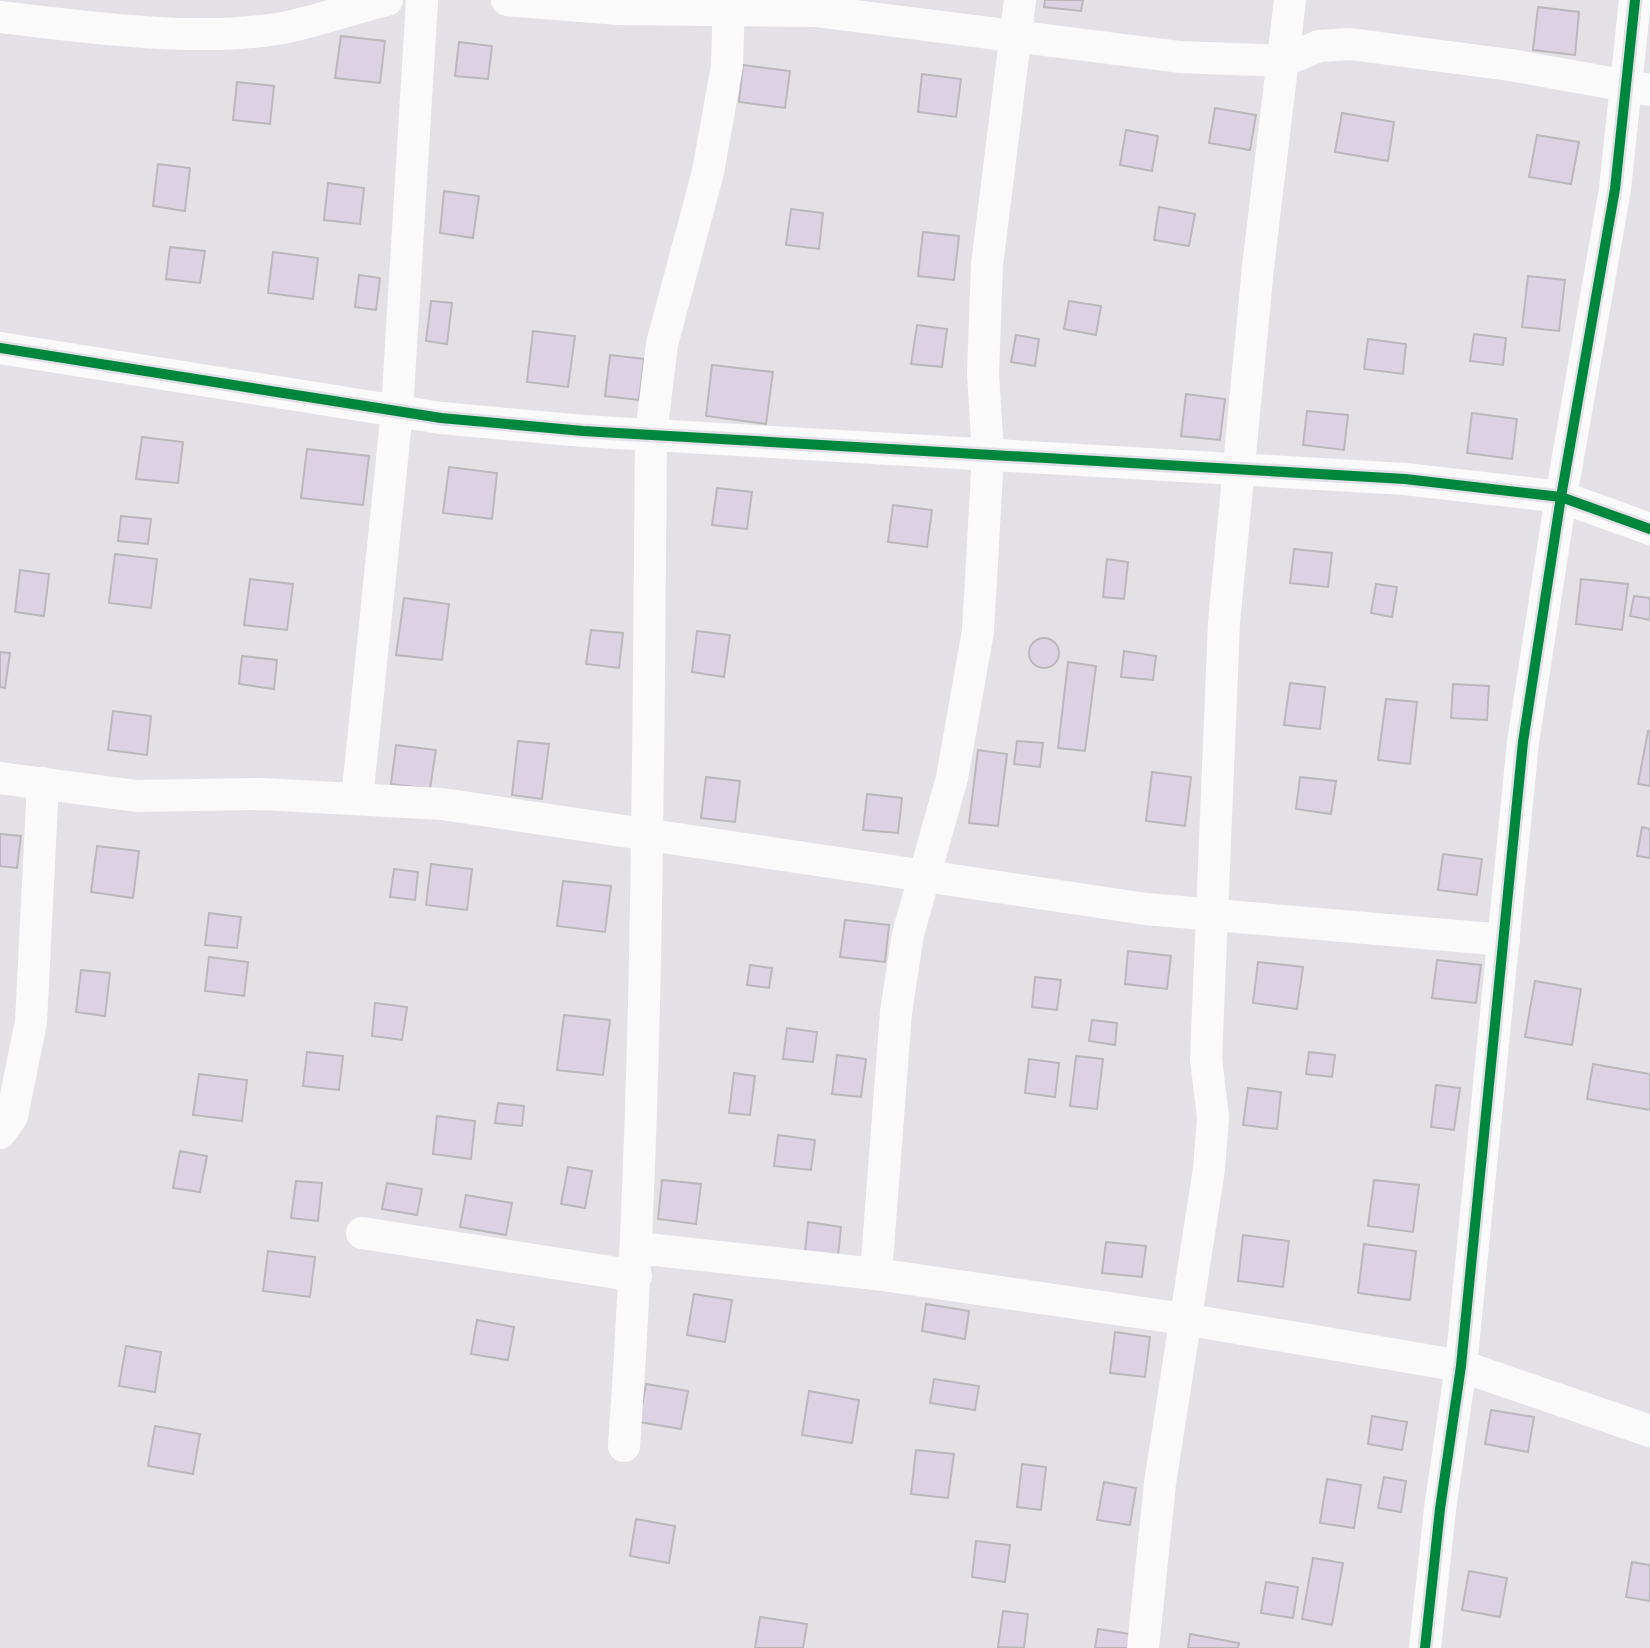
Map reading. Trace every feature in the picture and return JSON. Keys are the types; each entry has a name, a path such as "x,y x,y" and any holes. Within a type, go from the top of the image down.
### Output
{"street":[{"path":"0,18 94,27 227,34 285,27 387,0"},
{"path":"357,799 397,411 422,0"},
{"path":"507,0 619,9 729,4 815,11 1180,57 1283,61 1319,46 1350,44 1510,65 1638,88"},
{"path":"876,1274 896,1012 908,934 952,778 978,631 988,455 983,373 987,265 1020,0"},
{"path":"1143,1648 1160,1483 1209,1169 1213,1116 1206,1059 1224,623 1258,267 1290,0"},
{"path":"1425,1648 1440,1509 1461,1366 1522,742 1561,497 1615,189 1638,88 1635,0"},
{"path":"624,1446 644,1082 651,435 662,344 708,172 727,66 729,4"},
{"path":"0,348 454,419 651,435 1405,479 1561,497 1650,529"},
{"path":"0,778 137,796 263,794 443,804 1213,916 1504,940"},
{"path":"0,1133 12,1116 31,1022 43,783"},
{"path":"362,1233 636,1262 876,1274 1184,1319 1461,1366 1650,1431"}],"building":[{"path":"1045,0 1083,0 1081,11 1044,7"},
{"path":"1538,7 1579,12 1575,55 1533,50"},
{"path":"341,36 385,41 380,83 335,78"},
{"path":"459,42 492,46 488,79 455,76"},
{"path":"743,65 790,71 785,108 739,102"},
{"path":"922,74 961,79 956,117 918,112"},
{"path":"237,82 274,86 270,124 233,120"},
{"path":"1215,108 1256,115 1250,150 1209,143"},
{"path":"1342,113 1394,122 1388,161 1335,152"},
{"path":"1126,130 1158,136 1152,171 1120,165"},
{"path":"1537,135 1579,142 1571,184 1529,177"},
{"path":"158,164 190,168 185,211 153,206"},
{"path":"328,183 364,188 360,224 324,220"},
{"path":"444,191 479,196 473,238 440,233"},
{"path":"1159,207 1195,214 1189,246 1154,240"},
{"path":"791,209 823,213 819,249 786,245"},
{"path":"923,232 959,236 954,280 918,276"},
{"path":"170,247 205,251 200,283 166,279"},
{"path":"273,252 318,258 313,299 268,293"},
{"path":"359,275 380,278 376,310 355,307"},
{"path":"1528,276 1565,280 1559,331 1522,327"},
{"path":"431,301 452,303 447,344 426,341"},
{"path":"1069,301 1101,306 1096,335 1064,329"},
{"path":"917,325 947,329 942,367 911,364"},
{"path":"533,331 575,336 568,387 527,382"},
{"path":"1474,334 1506,338 1503,365 1470,361"},
{"path":"1016,335 1039,339 1035,366 1011,362"},
{"path":"1368,339 1406,344 1403,374 1364,369"},
{"path":"610,355 644,359 639,400 605,396"},
{"path":"712,365 773,372 766,424 706,416"},
{"path":"1186,394 1225,399 1220,440 1181,436"},
{"path":"1307,411 1348,415 1344,450 1303,445"},
{"path":"1472,413 1517,419 1512,459 1467,453"},
{"path":"142,437 183,442 178,483 136,479"},
{"path":"307,449 369,456 363,505 301,498"},
{"path":"449,467 497,473 492,519 443,513"},
{"path":"717,488 752,492 747,529 712,525"},
{"path":"893,505 932,510 927,547 888,542"},
{"path":"121,516 151,519 148,544 118,541"},
{"path":"1294,549 1332,553 1328,587 1290,583"},
{"path":"115,554 157,559 151,608 109,603"},
{"path":"1107,559 1128,562 1124,599 1103,597"},
{"path":"20,570 49,574 44,616 15,612"},
{"path":"250,579 293,584 287,630 244,625"},
{"path":"1581,579 1628,584 1622,630 1576,624"},
{"path":"1376,584 1397,587 1392,617 1371,613"},
{"path":"1634,596 1650,598 1650,620 1630,616"},
{"path":"404,598 449,604 442,660 396,655"},
{"path":"591,630 623,633 619,668 586,664"},
{"path":"697,631 730,635 724,677 692,672"},
{"path":"1044,638 1055,642 1059,653 1055,664 1044,668 1033,664 1029,653 1033,642"},
{"path":"1124,651 1156,656 1153,680 1121,677"},
{"path":"0,652 10,653 5,688 0,687"},
{"path":"242,656 277,660 274,689 239,684"},
{"path":"1068,662 1096,666 1085,751 1058,748"},
{"path":"1290,683 1325,687 1320,729 1284,725"},
{"path":"1453,684 1489,686 1487,720 1451,718"},
{"path":"1386,699 1417,702 1410,764 1378,760"},
{"path":"113,711 151,716 147,755 108,750"},
{"path":"1650,731 1650,786 1638,784"},
{"path":"518,741 549,744 542,799 512,795"},
{"path":"1017,741 1043,743 1040,767 1014,764"},
{"path":"396,745 436,750 430,789 391,784"},
{"path":"978,750 1007,754 998,826 969,823"},
{"path":"1152,772 1191,777 1185,826 1146,821"},
{"path":"706,777 740,781 735,822 701,818"},
{"path":"1300,777 1336,781 1331,814 1296,809"},
{"path":"867,794 902,798 898,833 863,830"},
{"path":"1642,827 1650,829 1650,858 1637,856"},
{"path":"0,834 21,836 17,868 0,866"},
{"path":"97,846 139,851 133,898 91,892"},
{"path":"1443,854 1482,859 1477,895 1438,890"},
{"path":"431,864 472,869 467,910 426,905"},
{"path":"394,869 418,872 415,900 390,897"},
{"path":"563,881 611,886 605,932 557,926"},
{"path":"209,913 241,917 237,948 205,945"},
{"path":"845,920 889,925 885,962 840,957"},
{"path":"1128,951 1171,956 1167,989 1125,984"},
{"path":"209,957 248,962 244,996 205,991"},
{"path":"1437,960 1481,965 1476,1003 1432,998"},
{"path":"1258,962 1303,967 1297,1009 1253,1003"},
{"path":"750,965 772,968 769,988 747,985"},
{"path":"81,970 110,973 105,1016 76,1012"},
{"path":"1035,977 1061,980 1057,1010 1032,1007"},
{"path":"1535,981 1581,989 1572,1045 1525,1037"},
{"path":"375,1003 407,1007 402,1040 372,1036"},
{"path":"564,1015 610,1020 603,1075 557,1070"},
{"path":"1092,1020 1117,1023 1115,1045 1089,1041"},
{"path":"787,1028 817,1032 813,1062 783,1059"},
{"path":"307,1052 343,1056 339,1090 303,1086"},
{"path":"1309,1052 1335,1055 1332,1077 1306,1074"},
{"path":"837,1055 866,1059 861,1097 832,1094"},
{"path":"1076,1056 1103,1059 1097,1109 1070,1106"},
{"path":"1029,1059 1059,1063 1055,1097 1025,1093"},
{"path":"1593,1064 1650,1074 1650,1110 1587,1099"},
{"path":"734,1073 755,1076 750,1115 729,1113"},
{"path":"199,1074 247,1080 242,1121 193,1115"},
{"path":"1436,1085 1460,1088 1454,1130 1431,1127"},
{"path":"1248,1088 1281,1092 1277,1129 1243,1125"},
{"path":"498,1103 524,1106 522,1126 495,1123"},
{"path":"437,1116 475,1121 471,1159 433,1154"},
{"path":"778,1135 815,1140 811,1170 774,1166"},
{"path":"180,1151 207,1156 200,1192 173,1188"},
{"path":"568,1167 592,1171 585,1208 561,1204"},
{"path":"662,1180 701,1184 696,1224 658,1219"},
{"path":"1374,1180 1419,1185 1413,1232 1368,1226"},
{"path":"296,1181 322,1183 318,1221 291,1218"},
{"path":"387,1183 422,1189 417,1215 382,1209"},
{"path":"466,1195 512,1203 506,1235 460,1227"},
{"path":"808,1222 841,1227 838,1256 805,1252"},
{"path":"1243,1235 1289,1241 1283,1287 1238,1281"},
{"path":"1106,1242 1146,1246 1142,1277 1102,1273"},
{"path":"1364,1244 1416,1251 1410,1300 1358,1293"},
{"path":"268,1251 315,1257 310,1297 263,1291"},
{"path":"694,1294 732,1300 725,1342 687,1335"},
{"path":"926,1304 969,1311 965,1339 922,1331"},
{"path":"477,1320 514,1327 508,1360 471,1354"},
{"path":"1115,1332 1150,1337 1145,1377 1110,1373"},
{"path":"126,1346 161,1352 155,1392 119,1386"},
{"path":"934,1379 979,1386 975,1410 930,1403"},
{"path":"646,1384 688,1391 681,1429 639,1422"},
{"path":"809,1391 859,1400 852,1443 802,1435"},
{"path":"1491,1410 1534,1417 1528,1452 1485,1444"},
{"path":"1372,1416 1407,1422 1402,1450 1368,1444"},
{"path":"155,1426 200,1434 193,1474 148,1466"},
{"path":"916,1450 954,1454 948,1498 911,1494"},
{"path":"1022,1464 1046,1467 1041,1510 1017,1507"},
{"path":"1384,1477 1406,1481 1401,1512 1378,1508"},
{"path":"1327,1479 1361,1485 1354,1528 1320,1523"},
{"path":"1104,1482 1136,1488 1130,1525 1097,1520"},
{"path":"636,1519 675,1526 669,1563 630,1556"},
{"path":"976,1541 1010,1545 1005,1582 972,1577"},
{"path":"1313,1558 1343,1563 1332,1625 1302,1619"},
{"path":"1632,1562 1650,1565 1650,1601 1626,1597"},
{"path":"1469,1571 1507,1578 1500,1617 1462,1610"},
{"path":"1266,1582 1298,1587 1293,1618 1261,1613"},
{"path":"1003,1611 1028,1614 1024,1648 998,1647"},
{"path":"760,1617 807,1624 803,1648 755,1648"},
{"path":"1098,1629 1130,1634 1128,1648 1095,1648"},
{"path":"1190,1634 1239,1643 1238,1648 1188,1648"}],"cycle path":[{"path":"1425,1648 1440,1509 1461,1366 1523,742 1561,497 1615,189 1635,0"},
{"path":"0,348 441,418 583,431 1405,479 1561,497 1650,529"}]}
